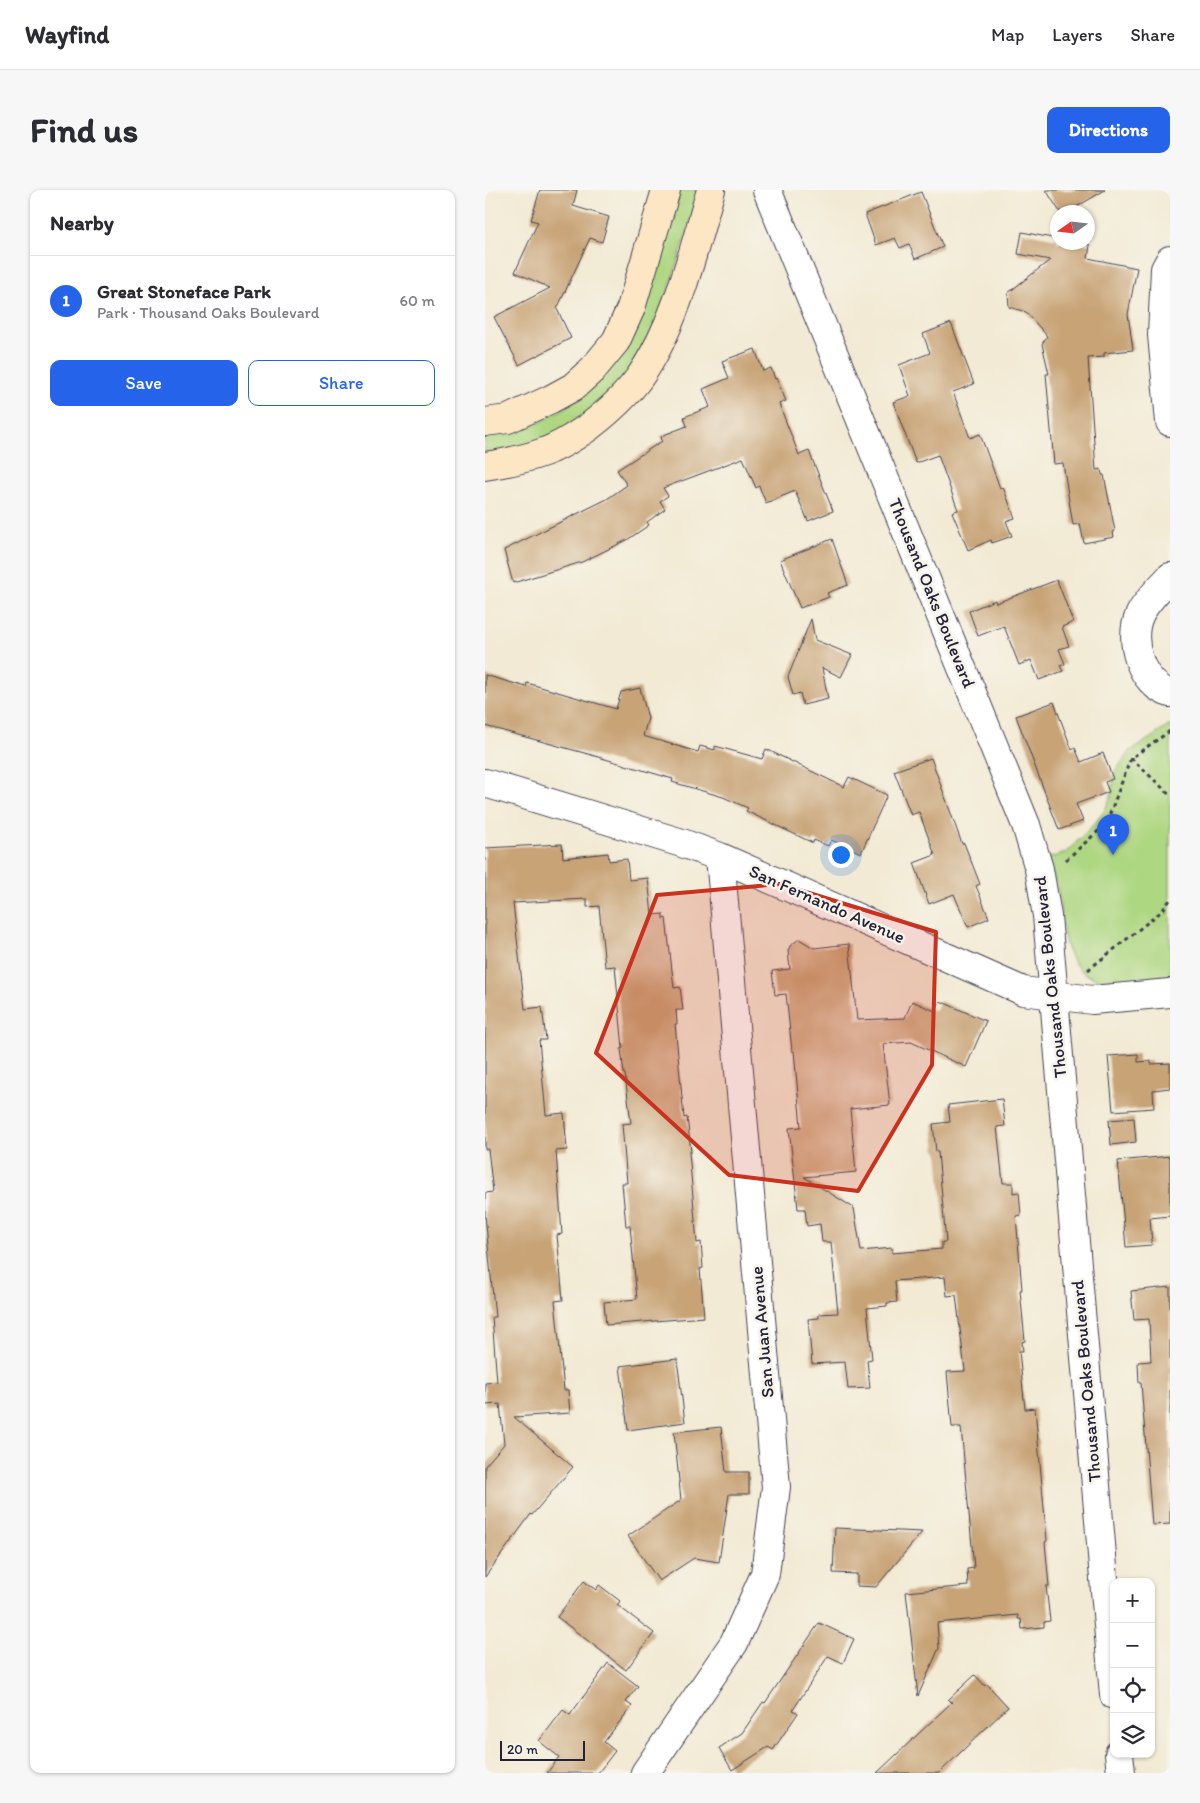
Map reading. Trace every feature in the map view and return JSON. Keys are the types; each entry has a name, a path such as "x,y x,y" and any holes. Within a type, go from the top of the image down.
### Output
{"main road":[{"path":"485,422 508,419 573,387 593,369 615,341 631,308 666,190"},
{"path":"485,466 511,462 545,452 576,436 610,411 639,378 661,342 676,306 711,190"}],"street":[{"name":"Thousand Oaks Boulevard","path":"767,190 1026,825 1039,869 1047,916 1112,1668"},
{"path":"1170,260 1165,269 1162,335 1170,422"},
{"path":"1170,577 1140,614 1135,640 1141,665 1150,681 1162,691 1170,694"},
{"name":"San Fernando Avenue","path":"485,783 681,843 720,857 1023,991 1092,1000 1170,993"},
{"name":"San Juan Avenue","path":"645,1773 734,1644 765,1574 776,1488 720,857"},
{"path":"1119,1758 1121,1773"}],"path":[{"path":"1039,869 1065,861 1106,824 1131,758 1170,731"},
{"path":"1131,758 1170,795"},
{"path":"1053,995 1162,911 1170,900"}],"highlighted area":[{"path":"780,884 936,932 932,1065 858,1191 729,1175 596,1053 657,895"}],"green space":[{"path":"678,190 700,190 654,337 612,395 550,439 485,457 485,436 541,422 571,404"},
{"path":"1170,725 1170,976 1121,981 1094,978 1082,972 1074,963 1068,951 1057,887 1047,859 1067,852 1105,810 1111,796 1115,772 1129,752"}],"building":[{"path":"540,190 577,190 573,206 609,217 602,242 590,238 557,309 571,338 519,365 494,317 550,288 515,272 538,222 531,220"},
{"path":"1046,190 1105,190 1080,205 1056,205"},
{"path":"921,192 943,247 915,259 909,244 900,248 895,238 876,245 865,214"},
{"path":"1022,232 1050,238 1050,250 1089,250 1088,258 1137,268 1128,314 1133,350 1104,353 1104,357 1088,358 1096,470 1101,469 1102,475 1104,475 1115,531 1113,532 1114,537 1084,543 1080,524 1073,525 1063,463 1054,464 1046,374 1049,374 1042,344 1047,336 1026,312 1009,307 1008,293 1050,260 1018,254"},
{"path":"951,323 974,384 953,392 970,438 980,434 1000,488 1003,487 1015,518 1006,521 1012,536 992,543 991,540 968,550 952,512 958,510 938,455 916,463 893,402 910,396 899,365 930,353 923,334"},
{"path":"755,349 763,371 771,368 786,401 779,404 799,455 809,451 833,511 808,521 795,491 766,503 759,486 756,488 743,458 663,488 668,496 660,501 665,509 647,522 649,525 627,540 582,562 513,583 504,550 607,499 627,485 617,470 662,441 661,436 687,426 684,417 710,407 703,389 729,378 722,361"},
{"path":"832,539 848,585 827,593 829,597 800,608 780,560"},
{"path":"1057,580 1073,622 1062,627 1069,646 1059,649 1065,664 1060,666 1063,671 1039,680 1031,660 1019,665 1004,626 978,636 969,611 995,600 996,603"},
{"path":"811,619 815,640 852,655 841,677 822,668 828,699 803,705 800,693 793,695 788,677"},
{"path":"485,675 526,687 527,683 616,709 621,692 640,688 648,718 643,736 698,752 700,746 715,750 715,746 762,759 766,749 844,787 849,777 887,795 861,853 831,840 828,846 814,840 813,843 746,811 748,808 723,797 672,782 673,779 485,726"},
{"path":"1054,702 1072,750 1075,748 1081,762 1103,753 1113,779 1105,782 1109,792 1076,804 1083,821 1059,830 1016,716"},
{"path":"931,758 962,844 964,843 980,884 976,886 989,918 968,927 954,894 929,904 914,863 935,855 919,812 911,815 894,771"},
{"path":"562,844 563,858 608,853 609,861 627,859 629,880 648,878 652,915 663,914 663,919 666,918 674,988 680,987 683,1010 676,1010 677,1024 675,1024 684,1118 687,1117 691,1152 689,1152 697,1243 701,1242 703,1268 700,1269 704,1317 606,1325 604,1302 637,1299 630,1226 626,1226 622,1183 627,1183 622,1124 631,1123 621,1049 623,1048 615,966 605,967 599,906 587,907 587,899 513,903 525,1009 542,1007 546,1040 539,1040 546,1115 564,1113 567,1150 556,1151 562,1234 557,1235 563,1300 555,1301 564,1390 568,1390 570,1413 514,1417 573,1467 531,1514 485,1577 485,1466 504,1444 500,1404 485,1405 485,1383 497,1382 492,1317 495,1317 485,1215 485,1193 493,1192 488,1149 485,1149 485,848"},
{"path":"799,939 814,948 849,944 857,1020 905,1018 912,1001 935,1011 940,1001 986,1021 966,1067 911,1042 883,1044 890,1105 850,1109 856,1172 804,1177 854,1208 861,1251 892,1248 892,1253 942,1249 942,1242 946,1242 938,1152 936,1152 933,1124 950,1122 948,1105 1002,1099 1005,1126 997,1127 1003,1183 1013,1183 1013,1193 1019,1192 1021,1215 1016,1216 1025,1341 1022,1342 1023,1351 1019,1351 1025,1409 1035,1408 1047,1541 1045,1542 1049,1586 1046,1586 1050,1621 1044,1622 1044,1627 1022,1629 1021,1619 1018,1619 1018,1615 937,1623 939,1648 918,1696 906,1592 968,1586 967,1569 974,1568 961,1427 952,1427 947,1372 965,1371 956,1295 947,1296 945,1277 895,1281 897,1302 887,1303 887,1306 867,1308 872,1359 867,1360 870,1388 848,1389 845,1362 812,1364 808,1319 819,1318 819,1314 838,1313 831,1242 822,1242 820,1224 807,1226 805,1209 798,1209 789,1128 801,1127 794,1051 792,1051 786,994 775,995 772,971 790,969 788,951 790,946"},
{"path":"1138,1054 1138,1062 1151,1061 1151,1064 1170,1063 1170,1088 1153,1090 1154,1108 1113,1111 1108,1056"},
{"path":"1134,1118 1136,1142 1111,1145 1109,1120"},
{"path":"1170,1156 1170,1216 1150,1218 1152,1245 1126,1247 1118,1161"},
{"path":"1170,1287 1170,1524 1152,1525 1138,1362 1151,1361 1149,1319 1134,1320 1131,1291"},
{"path":"677,1359 685,1422 628,1430 620,1366"},
{"path":"721,1427 726,1472 749,1472 749,1494 729,1494 719,1562 694,1558 659,1581 628,1536 681,1500 674,1432"},
{"path":"835,1528 922,1532 876,1587 857,1586 857,1574 833,1573"},
{"path":"584,1581 596,1590 599,1585 620,1601 617,1605 654,1633 626,1670 557,1617"},
{"path":"819,1623 854,1639 843,1663 828,1656 793,1710 798,1713 773,1750 768,1747 732,1770 719,1748 742,1733 763,1702 765,1703"},
{"path":"608,1663 638,1686 626,1702 632,1706 604,1742 615,1751 598,1773 547,1773 559,1757 539,1741 563,1710 570,1715"},
{"path":"975,1675 985,1686 987,1684 1008,1707 939,1773 877,1773 952,1702 948,1700"}],"place":[{"name":"Great Stoneface Park","path":"1113,855"}]}
